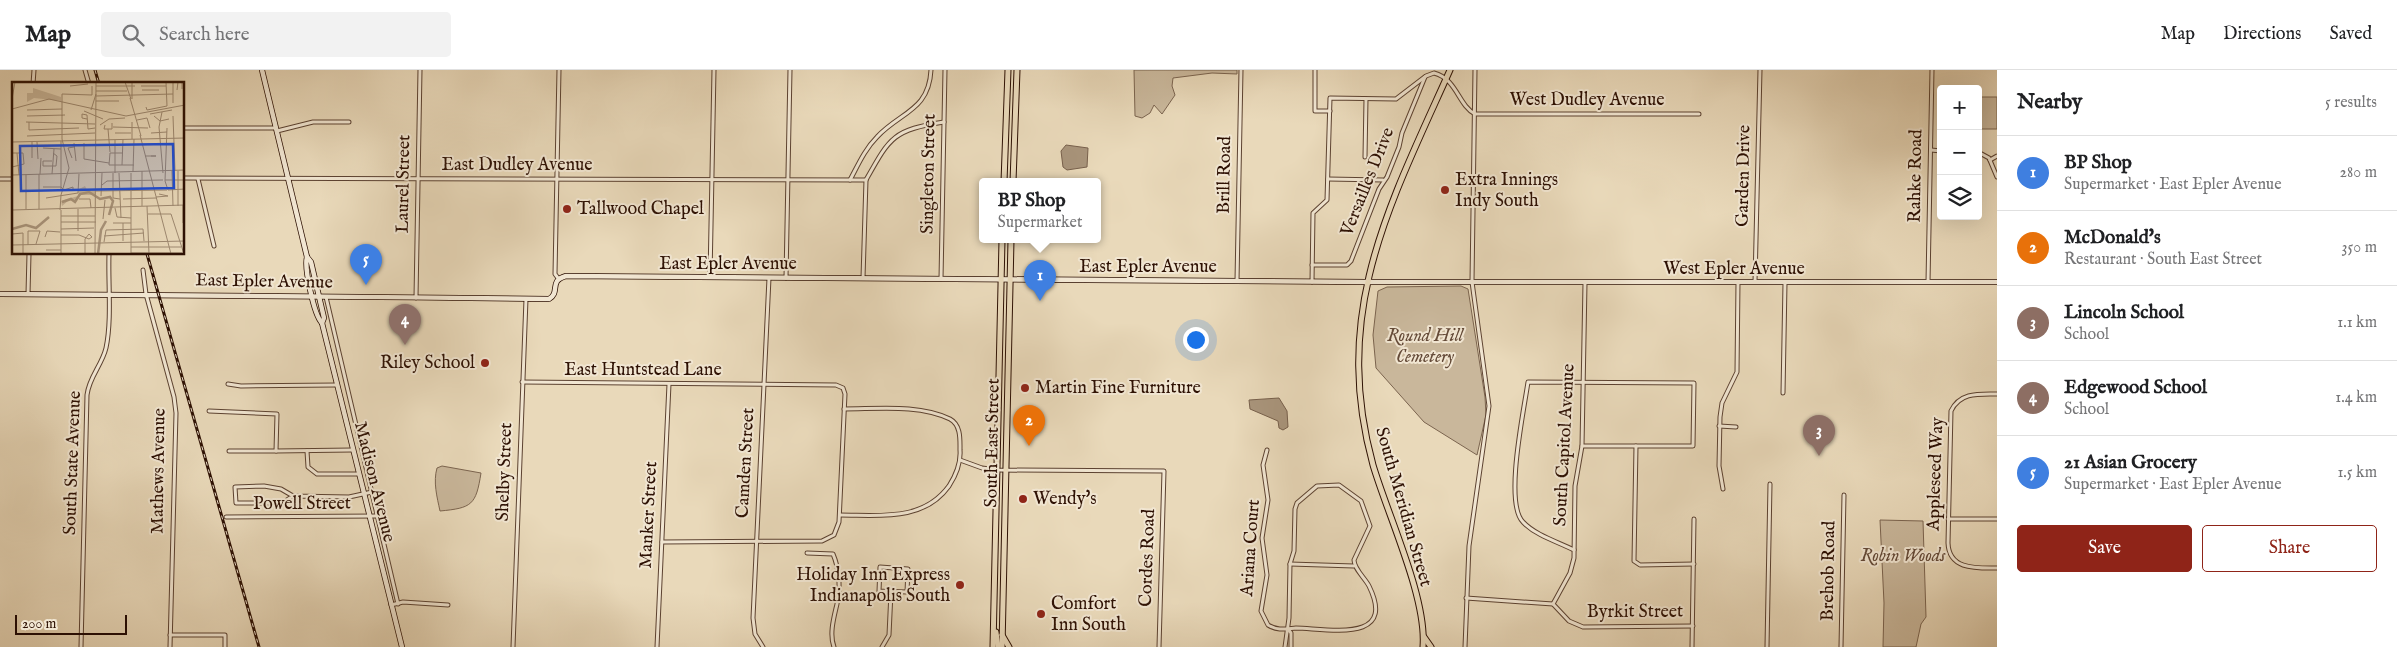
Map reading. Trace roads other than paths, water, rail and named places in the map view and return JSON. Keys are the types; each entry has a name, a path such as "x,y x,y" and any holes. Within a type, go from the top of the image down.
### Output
{"main road":[{"path":"1004,178 1008,70"},
{"path":"1013,178 1017,70"},
{"name":"South Meridian Street","path":"1423,647 1424,637 1409,574 1374,469 1364,422 1359,350 1366,282 1386,216 1450,70"},
{"name":"South East Street","path":"1000,647 1002,635 1002,243"},
{"name":"South East Street","path":"993,647 1011,243"},
{"path":"993,622 1000,647"},
{"path":"1002,635 1009,647"},
{"name":"South Meridian Street","path":"1424,637 1431,647"}],"street":[{"name":"Madison Avenue","path":"262,70 307,258 311,262 324,318 322,323 362,494 402,647"},
{"name":"Laurel Street","path":"416,299 420,70"},
{"path":"558,70 555,274 558,278"},
{"path":"710,278 714,70"},
{"path":"786,278 790,70"},
{"path":"850,180 865,152 876,138 908,114 923,98 929,85 931,70"},
{"name":"Singleton Street","path":"941,279 945,70"},
{"name":"Brill Road","path":"1237,281 1241,70"},
{"path":"1315,70 1315,111 1330,111"},
{"path":"1465,647 1470,536 1489,406 1472,282 1475,70"},
{"name":"Garden Drive","path":"1755,283 1760,70"},
{"name":"Rahke Road","path":"1928,282 1932,70"},
{"path":"1312,282 1313,213 1328,200 1330,98 1396,99 1426,76 1434,73 1446,79 1474,114"},
{"name":"Versailles Drive","path":"1312,265 1347,265 1351,262 1384,180 1400,147 1402,134 1426,76"},
{"path":"1365,157 1366,99"},
{"name":"West Dudley Avenue","path":"1474,114 1699,114"},
{"path":"185,128 276,129 313,122 349,122"},
{"path":"863,278 866,180 880,154 897,136 915,127 944,122"},
{"path":"1931,150 1937,151"},
{"path":"1982,155 1990,160 1997,177"},
{"path":"1990,160 1997,156"},
{"name":"East Dudley Avenue","path":"185,178 866,180"},
{"path":"198,178 214,246"},
{"path":"1328,179 1384,180"},
{"path":"28,294 29,255"},
{"name":"South State Avenue","path":"81,647 87,395 90,381 101,362 106,345 109,255"},
{"name":"Madison Avenue","path":"307,258 305,264 312,295 318,320 322,323"},
{"name":"Mathews Avenue","path":"143,270 146,294 174,396 176,414 170,647"},
{"name":"East Epler Avenue","path":"0,294 312,295 319,297 416,299 526,299 552,298 558,278 1472,282"},
{"name":"Camden Street","path":"762,647 755,634 752,622 769,278"},
{"name":"West Epler Avenue","path":"1472,282 1997,282"},
{"name":"South Capitol Avenue","path":"1553,604 1570,573 1574,550 1575,486 1582,446 1585,282"},
{"path":"1723,489 1719,466 1719,426 1722,405 1737,372 1738,282"},
{"path":"1783,393 1785,282"},
{"name":"Madison Avenue","path":"326,297 398,604"},
{"name":"Shelby Street","path":"513,647 526,299"},
{"path":"327,344 336,342"},
{"name":"East Huntstead Lane","path":"522,382 838,385 845,392 840,515"},
{"path":"1574,550 1527,526 1520,519 1516,509 1515,471 1528,382 1694,383 1693,446 1582,446"},
{"path":"228,384 241,386 336,385"},
{"name":"Manker Street","path":"657,647 669,384"},
{"name":"Appleseed Way","path":"1997,394 1970,395 1955,404 1949,419 1948,519 1948,546 1954,560 1971,568 1997,568"},
{"path":"340,402 350,400"},
{"path":"662,542 827,540 838,529 840,515 896,515 922,509 947,488 960,460 959,429 950,419 917,410 844,409"},
{"path":"209,411 277,414 276,451"},
{"path":"1719,426 1736,427"},
{"path":"1636,446 1633,558 1640,565 1694,564"},
{"path":"228,451 352,450"},
{"name":"Ariana Court","path":"1267,450 1263,465 1268,484 1268,502 1262,535 1267,575 1261,613 1264,620 1270,626 1288,629 1364,628 1373,620 1376,607 1369,585 1354,566"},
{"path":"307,451 308,467 312,472 358,474"},
{"path":"960,460 982,468 1001,470"},
{"name":"Cordes Road","path":"1001,470 1164,471 1159,647"},
{"path":"1767,647 1770,484"},
{"path":"1285,647 1288,629 1290,564 1294,551 1296,505 1318,486 1324,485 1341,486 1359,498 1363,504 1370,526 1355,555 1354,566 1290,564"},
{"path":"293,496 282,503 236,503 235,487 264,486 281,489 293,496 348,497 372,492"},
{"name":"Brehob Road","path":"1841,647 1844,495"},
{"name":"Powell Street","path":"226,517 368,518 378,516"},
{"path":"1948,519 1997,518"},
{"path":"1692,647 1694,519"},
{"path":"807,553 833,554 838,567 838,603 832,637 834,647"},
{"path":"880,568 907,568 907,592 890,592 879,591 880,568"},
{"path":"882,647 889,635 890,592"},
{"path":"1466,598 1553,604"},
{"path":"390,606 398,604 448,605"},
{"name":"Byrkit Street","path":"1553,604 1567,620 1583,627 1693,626"},
{"path":"1288,629 1291,633 1291,647"},
{"path":"170,635 226,635 225,647"}],"railway":[{"path":"95,70 98,82"},
{"path":"147,255 259,647"}],"place":[{"name":"Extra Innings Indy South","path":"1445,190"},
{"name":"Tallwood Chapel","path":"567,209"},
{"name":"21 Asian Grocery","path":"366,285"},
{"name":"BP Shop","path":"1040,301"},
{"name":"Edgewood School","path":"405,345"},
{"name":"Riley School","path":"485,363"},
{"name":"Martin Fine Furniture","path":"1025,388"},
{"name":"McDonald's","path":"1029,446"},
{"name":"Lincoln School","path":"1819,456"},
{"name":"Wendy's","path":"1023,499"},
{"name":"Holiday Inn Express Indianapolis South","path":"960,585"},
{"name":"Comfort Inn South","path":"1041,614"}],"park label":[{"name":"Round Hill Cemetery","path":"1425,346"},
{"name":"Robin Woods","path":"1903,556"}]}
